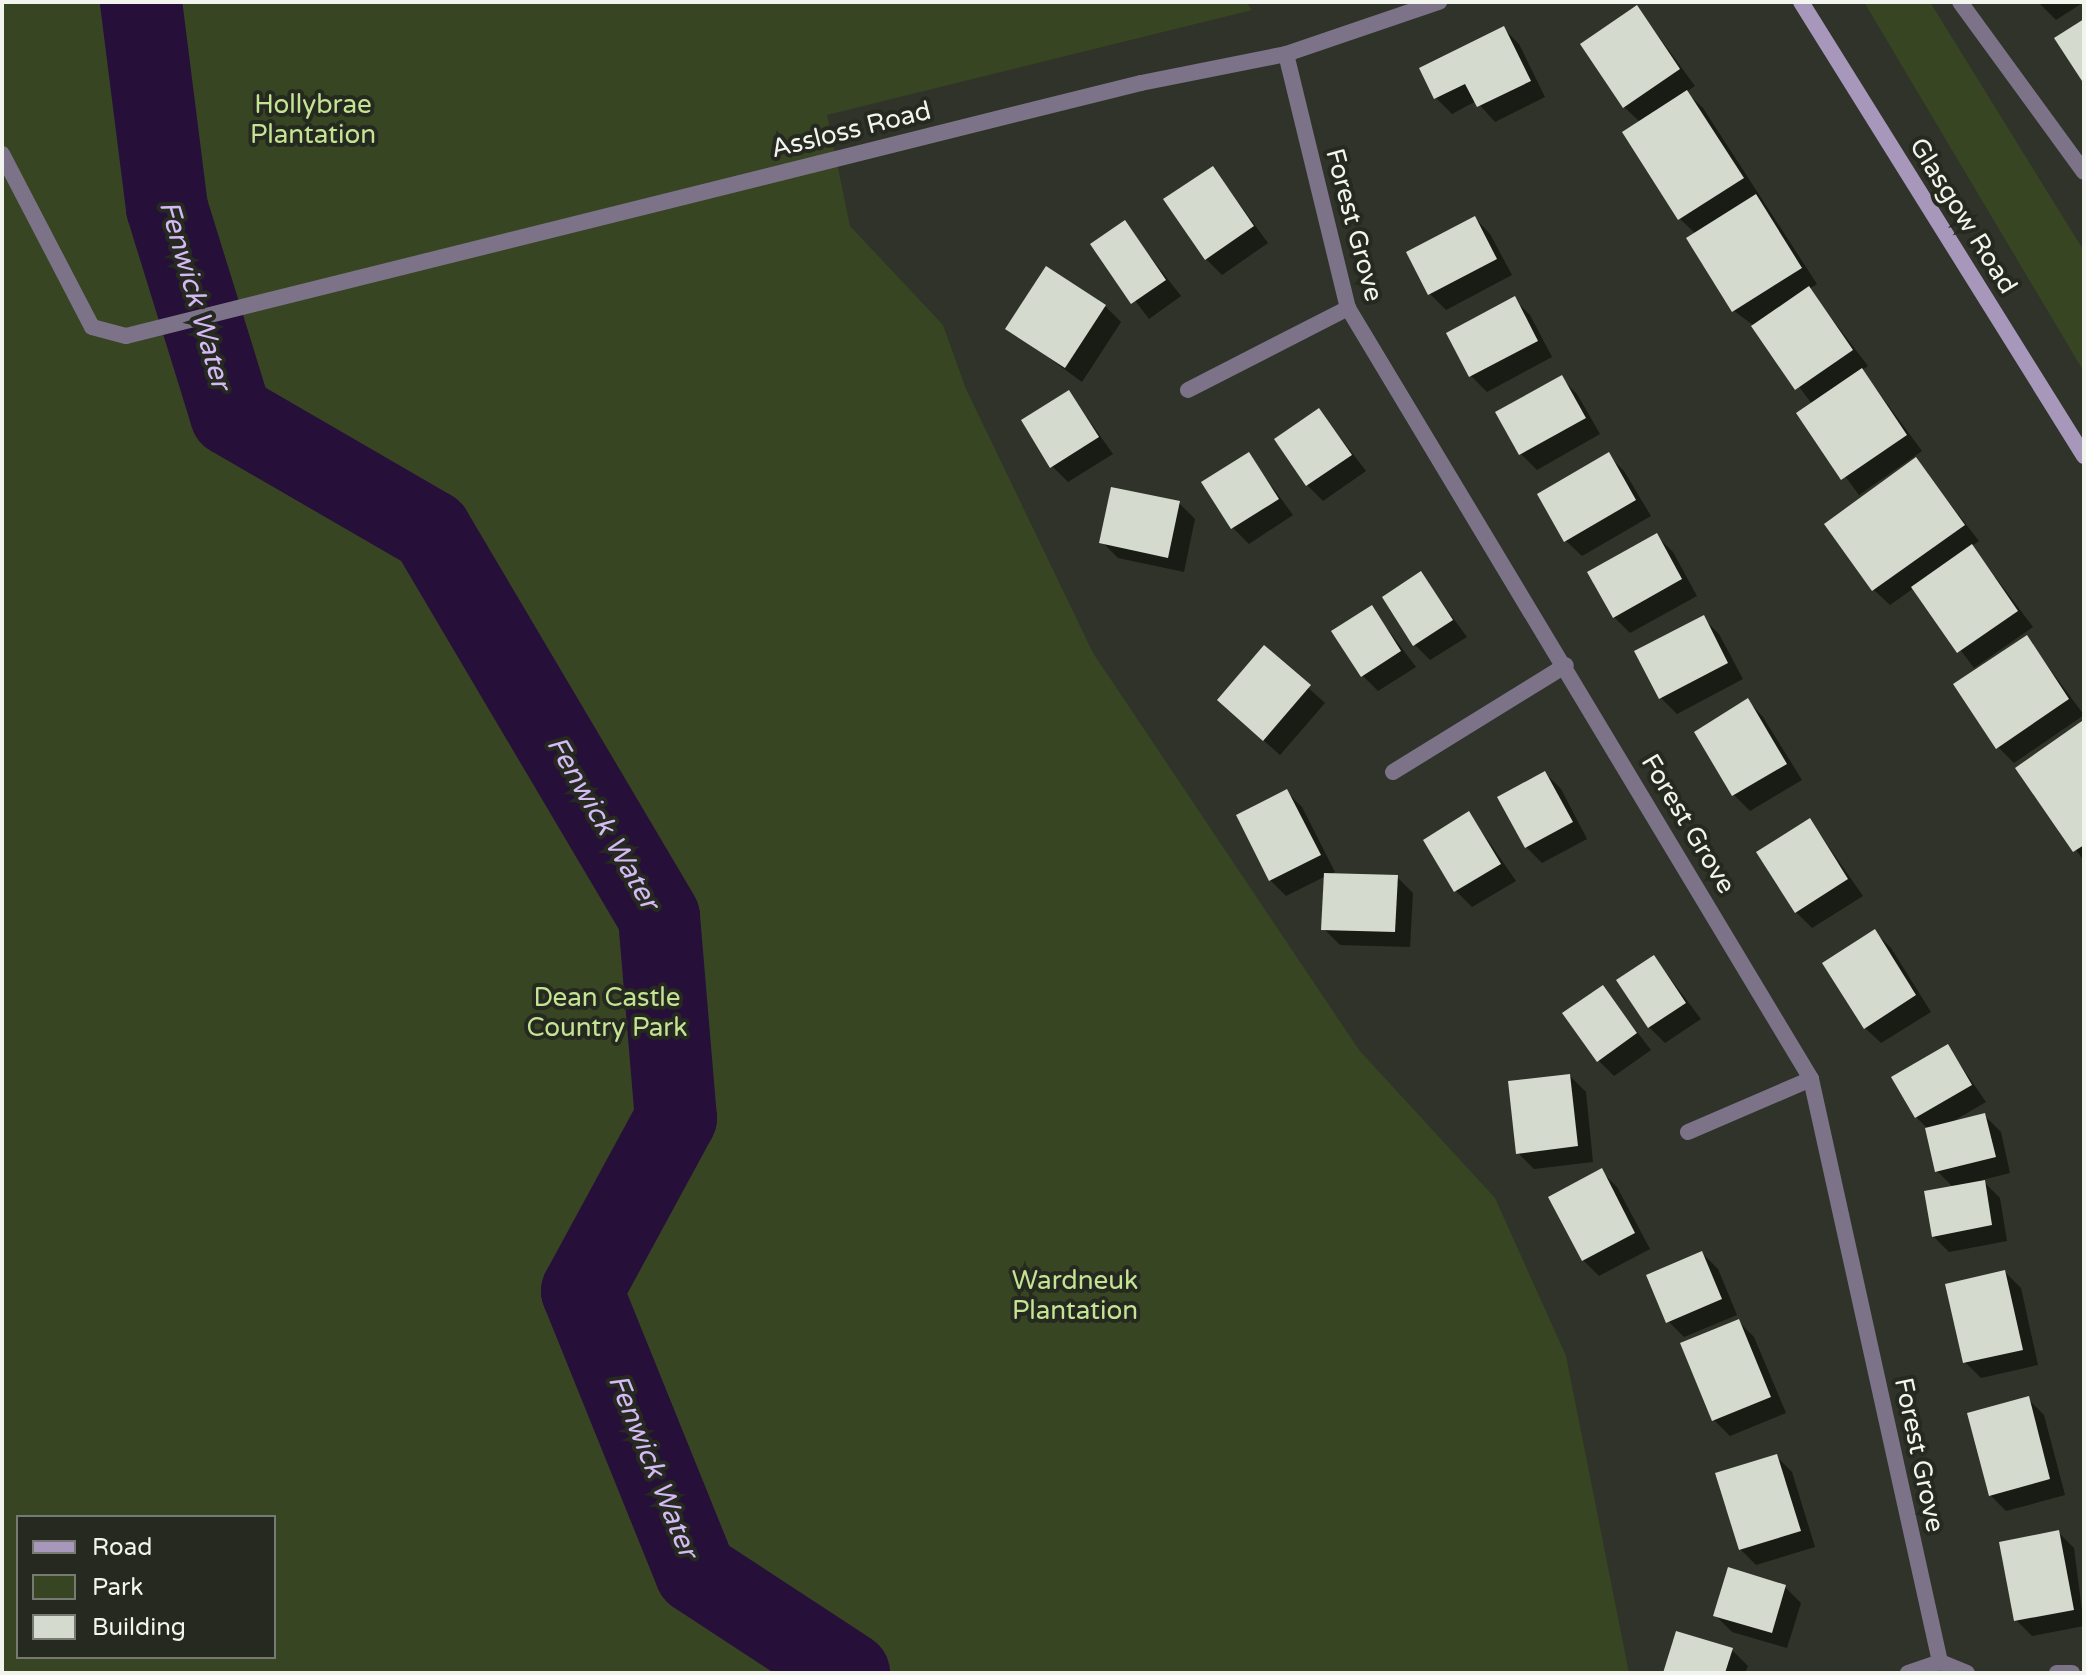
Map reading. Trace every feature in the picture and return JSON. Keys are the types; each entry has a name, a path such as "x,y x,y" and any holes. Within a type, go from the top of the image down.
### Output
{"main road":[{"name":"Glasgow Road","path":"1801,2 2084,456"}],"street":[{"name":"Assloss Road","path":"2,154 92,327 126,336 1141,83 1286,54 1439,2"},
{"path":"1960,2 2084,172"},
{"name":"Forest Grove","path":"1286,54 1348,308 1566,665 1811,1079 1940,1662"},
{"path":"1188,390 1348,308"},
{"path":"1393,772 1566,665"},
{"path":"1688,1132 1811,1079"},
{"path":"1908,1673 1940,1662 1967,1673"},
{"path":"2057,1673 2072,1673"}],"green space":[{"name":"Dean Castle Country Park","path":"2,2 1246,2 1252,10 827,115 850,226 943,325 966,389 1093,653 1359,1050 1495,1198 1566,1356 1629,1673 2,1673"},
{"path":"1864,2 1930,2 2084,251 2084,372"}],"building":[{"path":"1637,5 1680,69 1623,108 1580,44"},
{"path":"2084,19 2084,84 2054,38"},
{"path":"1504,26 1531,81 1477,107 1465,84 1434,99 1419,68"},
{"path":"1687,90 1744,178 1678,220 1622,132"},
{"path":"1213,166 1254,226 1205,260 1163,199"},
{"path":"1756,194 1802,268 1732,312 1686,238"},
{"path":"1475,216 1497,259 1428,295 1406,252"},
{"path":"1125,220 1166,280 1131,304 1090,244"},
{"path":"1046,266 1106,305 1065,368 1005,329"},
{"path":"1809,286 1853,350 1795,390 1751,326"},
{"path":"1515,296 1538,341 1469,377 1446,333"},
{"path":"1862,368 1907,435 1841,480 1796,413"},
{"path":"1562,375 1586,418 1519,455 1495,412"},
{"path":"1069,390 1099,437 1050,468 1021,420"},
{"path":"1319,408 1352,455 1306,486 1274,439"},
{"path":"1249,452 1279,499 1231,529 1201,482"},
{"path":"1609,452 1636,500 1564,542 1537,494"},
{"path":"1916,457 1965,525 1872,591 1824,524"},
{"path":"1111,487 1180,501 1168,558 1099,543"},
{"path":"1657,533 1682,579 1613,618 1587,572"},
{"path":"1972,544 2018,611 1957,653 1911,587"},
{"path":"1421,571 1453,620 1413,646 1382,597"},
{"path":"1372,605 1401,651 1361,677 1331,631"},
{"path":"1704,615 1728,663 1659,699 1634,651"},
{"path":"2027,635 2069,699 1996,749 1953,684"},
{"path":"1264,645 1311,685 1263,741 1217,700"},
{"path":"1748,698 1787,764 1732,796 1694,732"},
{"path":"2082,721 2084,845 2073,852 2015,768"},
{"path":"1545,771 1573,822 1525,848 1497,797"},
{"path":"1287,789 1321,855 1269,881 1236,815"},
{"path":"1469,811 1501,864 1454,892 1423,840"},
{"path":"1810,818 1848,879 1795,913 1756,852"},
{"path":"1324,873 1398,875 1395,932 1321,930"},
{"path":"1875,929 1916,995 1864,1029 1822,963"},
{"path":"1654,955 1686,1003 1648,1028 1616,980"},
{"path":"1603,985 1637,1033 1597,1062 1562,1013"},
{"path":"1948,1044 1972,1085 1915,1118 1891,1077"},
{"path":"1570,1074 1578,1146 1516,1154 1508,1081"},
{"path":"1985,1113 1996,1157 1935,1172 1925,1128"},
{"path":"1602,1168 1635,1233 1582,1261 1548,1197"},
{"path":"1985,1180 1992,1225 1932,1237 1924,1191"},
{"path":"1702,1251 1722,1299 1666,1323 1646,1275"},
{"path":"2005,1270 2023,1350 1963,1363 1945,1284"},
{"path":"1739,1319 1771,1397 1712,1421 1680,1343"},
{"path":"2029,1396 2050,1479 1989,1496 1967,1413"},
{"path":"1777,1454 1801,1531 1739,1550 1715,1473"},
{"path":"2059,1530 2074,1610 2014,1621 1999,1542"},
{"path":"1728,1567 1786,1585 1772,1633 1713,1616"},
{"path":"1676,1631 1733,1648 1725,1673 1663,1673"}],"waterway":[{"name":"Fenwick Water","path":"141,2 167,208 231,415 431,531 659,917 676,1118 582,1291 696,1573 849,1673"}],"park label":[{"name":"Hollybrae Plantation","path":"313,120"},
{"name":"Wardneuk Plantation","path":"1075,1296"}]}
